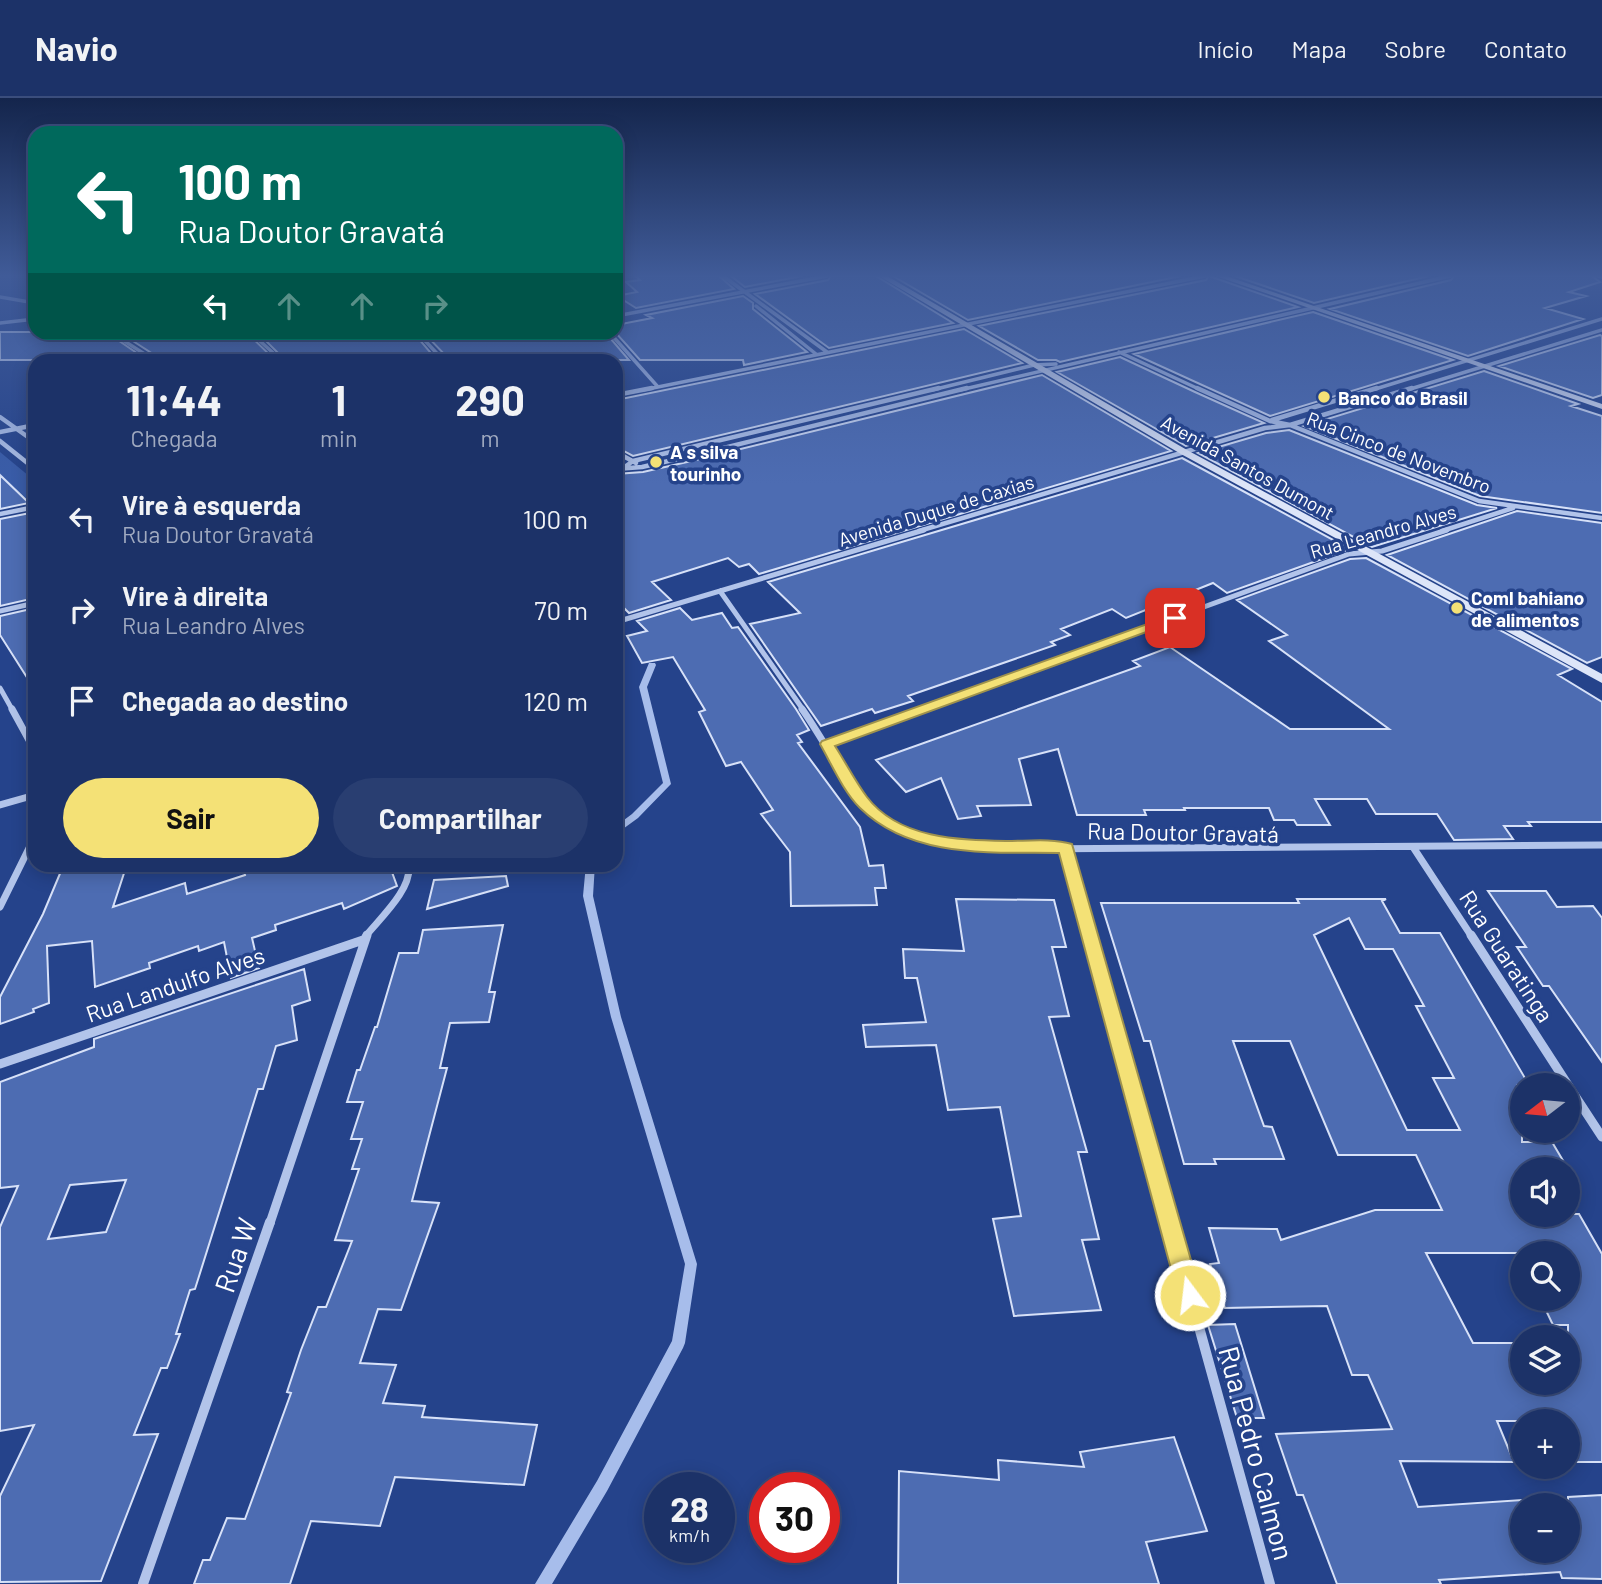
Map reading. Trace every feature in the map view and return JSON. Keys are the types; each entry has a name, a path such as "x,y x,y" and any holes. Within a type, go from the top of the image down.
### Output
{"main road":[{"name":"Avenida Santos Dumont","path":"1001,345 1184,452 1364,552 1602,679"},
{"path":"1422,345 1602,407"}],"street":[{"path":"621,345 658,387"},
{"path":"805,345 816,354"},
{"path":"818,345 827,352"},
{"path":"623,394 860,345"},
{"path":"623,468 642,467 1148,345"},
{"path":"1265,428 1270,421 1514,345"},
{"name":"Avenida Duque de Caxias","path":"623,620 1265,428 1290,425 1551,345"},
{"name":"Rua Cinco de Novembro","path":"1118,352 1270,421 1290,425 1460,494 1513,508 1602,518"},
{"path":"626,467 633,461 1034,365 1067,363"},
{"path":"937,389 947,395"},
{"path":"0,417 28,437"},
{"path":"815,418 825,424"},
{"path":"0,432 28,427"},
{"path":"0,442 28,464"},
{"path":"623,456 642,467"},
{"path":"0,514 28,508"},
{"name":"Rua Leandro Alves","path":"827,744 1349,554 1382,551 1513,508"},
{"name":"Rua Doutor Gravatá","path":"720,591 827,744 863,802 886,822 907,833 935,841 976,846 1066,848 1281,851 1602,845"},
{"path":"0,611 28,605"},
{"path":"0,688 28,738"},
{"path":"0,805 28,797"},
{"name":"Rua Guaratinga","path":"1413,847 1560,1073"},
{"name":"Rua Pedro Calmon","path":"1066,848 1270,1584"},
{"path":"0,907 28,850"},
{"path":"363,940 404,887 410,872"},
{"name":"Rua Landulfo Alves","path":"0,1064 363,940"},
{"name":"Rua W","path":"143,1584 267,1232 363,940"},
{"name":"Rua Guaratinga","path":"1580,1103 1602,1137"}],"shaded area":[{"path":"0,452 28,475 28,501 0,507"}],"building":[{"path":"0,345 126,345 138,354 28,354 28,360 0,360"},
{"path":"140,345 260,345 269,354 153,354"},
{"path":"270,345 424,345 432,354 279,354"},
{"path":"436,345 616,345 629,360 623,360 623,354 444,354"},
{"path":"627,345 799,345 807,352 744,365 743,360 640,360"},
{"path":"884,345 992,345 1022,363 633,456 623,451 623,399"},
{"path":"1013,345 1132,345 1060,362 1038,360"},
{"path":"1171,345 1410,345 1453,360 1270,416 1134,354"},
{"path":"1437,345 1501,345 1468,356"},
{"path":"1566,345 1602,345 1602,395 1593,398 1499,366"},
{"path":"1120,357 1264,423 1186,446 1057,372"},
{"path":"1484,371 1578,404 1571,406 1602,416 1602,513 1480,496 1304,426"},
{"path":"1042,375 1171,451 759,574 749,564 739,567 728,558 652,582 671,600 629,613 623,607 623,473 643,472"},
{"path":"1289,430 1477,505 1497,508 1372,547 1198,453 1266,433"},
{"path":"1182,458 1350,549 1227,593 1213,583 1126,618 1112,609 1061,629 1070,635 1051,642 1055,645 908,696 913,701 875,713 872,709 821,726 750,624 800,613 768,582"},
{"path":"0,475 28,503 0,509"},
{"path":"1517,511 1602,523 1602,657 1587,663 1387,555"},
{"path":"28,513 28,600 0,606 0,519"},
{"path":"1366,558 1572,669 1558,675 1602,702 1602,822 1528,822 1531,826 1504,826 1513,839 1454,840 1437,814 1376,814 1367,799 1315,799 1330,825 1297,825 1294,820 1274,820 1269,808 1184,808 1185,810 1144,810 1146,815 1077,815 1058,749 1019,759 1031,805 977,806 981,816 958,819 941,778 906,792 876,760 1140,666 1133,661 1170,647 1290,729 1389,729 1269,641 1287,635 1237,600 1350,559"},
{"path":"680,608 692,620 722,613 732,628 738,627 796,709 809,730 797,735 802,742 798,743 860,827 869,866 883,865 886,888 875,888 877,905 791,906 790,852 761,814 773,810 741,762 726,766 699,712 705,710 673,657 642,663 627,636 647,631 637,621"},
{"path":"28,610 28,679 0,635 0,616"},
{"path":"61,872 124,872 113,907 185,883 187,894 245,875 244,872 392,872 397,886 344,909 342,903 275,925 276,930 252,938 259,968 231,978 224,942 199,951 198,946 149,963 150,968 95,987 92,941 47,946 49,1003 33,1009 34,1012 0,1024 0,997 43,914"},
{"path":"506,876 508,886 427,909 434,880"},
{"path":"1488,891 1546,891 1557,907 1593,906 1602,918 1602,1062 1549,986 1543,986 1517,947 1526,947"},
{"path":"956,899 1054,900 1066,947 1052,947 1069,1016 1049,1017 1087,1152 1078,1152 1099,1239 1082,1240 1101,1310 1014,1316 993,1219 1021,1216 1000,1107 948,1110 936,1045 866,1047 863,1025 926,1022 917,978 905,978 903,949 964,951"},
{"path":"1297,899 1386,899 1382,901 1400,933 1440,933 1522,1073 1510,1073 1510,1143 1553,1143 1561,1157 1510,1157 1510,1227 1580,1227 1580,1216 1602,1254 1602,1462 1580,1462 1580,1409 1510,1409 1510,1421 1497,1421 1510,1452 1510,1462 1400,1461 1418,1507 1510,1501 1510,1563 1580,1563 1580,1496 1602,1495 1602,1579 1562,1578 1560,1572 1439,1580 1441,1584 1337,1584 1303,1495 1297,1495 1276,1434 1392,1429 1368,1375 1352,1375 1327,1306 1225,1308 1210,1264 1219,1263 1209,1228 1277,1229 1281,1240 1375,1210 1442,1210 1416,1155 1338,1155 1290,1041 1233,1041 1264,1126 1272,1127 1284,1159 1214,1159 1216,1164 1184,1164 1150,1041 1144,1041 1101,903 1299,903","holes":["1349,918 1365,949 1393,949 1424,1006 1416,1006 1454,1078 1433,1078 1460,1130 1407,1130 1314,935","1510,1241 1580,1241 1580,1311 1546,1311 1553,1325 1580,1325 1580,1395 1510,1395 1510,1343 1473,1343 1426,1253 1510,1253"]},
{"path":"503,925 489,992 495,992 489,1022 450,1023 440,1068 447,1068 412,1201 439,1203 401,1310 378,1309 360,1363 396,1365 383,1403 425,1406 422,1417 537,1425 524,1485 395,1477 380,1526 311,1521 290,1584 194,1584 203,1560 210,1560 227,1518 245,1519 291,1393 287,1392 301,1350 318,1307 326,1307 352,1241 335,1240 359,1169 352,1169 362,1139 351,1139 363,1102 347,1102 357,1070 360,1070 377,1027 399,953 418,953 423,930"},
{"path":"304,969 310,1000 292,1006 297,1040 276,1046 263,1089 258,1089 195,1289 190,1290 176,1334 180,1334 167,1368 161,1368 134,1435 158,1434 101,1581 0,1582 0,1496 34,1425 0,1431 0,1227 18,1186 0,1188 0,1082 94,1047 94,1039","holes":["126,1180 106,1232 48,1239 70,1185"]},
{"path":"1235,1324 1264,1418 1237,1418 1208,1325"},
{"path":"1174,1437 1207,1531 1146,1542 1159,1584 898,1584 899,1471 999,1480 998,1460 1084,1467 1080,1452"}],"waterway":[{"path":"623,825 667,784 643,687 652,665"},
{"path":"543,1584 602,1486 678,1343 691,1264 616,1017 588,896 590,872"}],"place":[{"name":"Banco do Brasil","path":"1324,397"},
{"name":"A s silva tourinho","path":"656,462"},
{"name":"Coml bahiano de alimentos","path":"1457,608"}],"route":[{"path":"1175,618 827,744 863,802 886,822 907,833 935,841 976,846 1066,848 1190,1295"}]}
